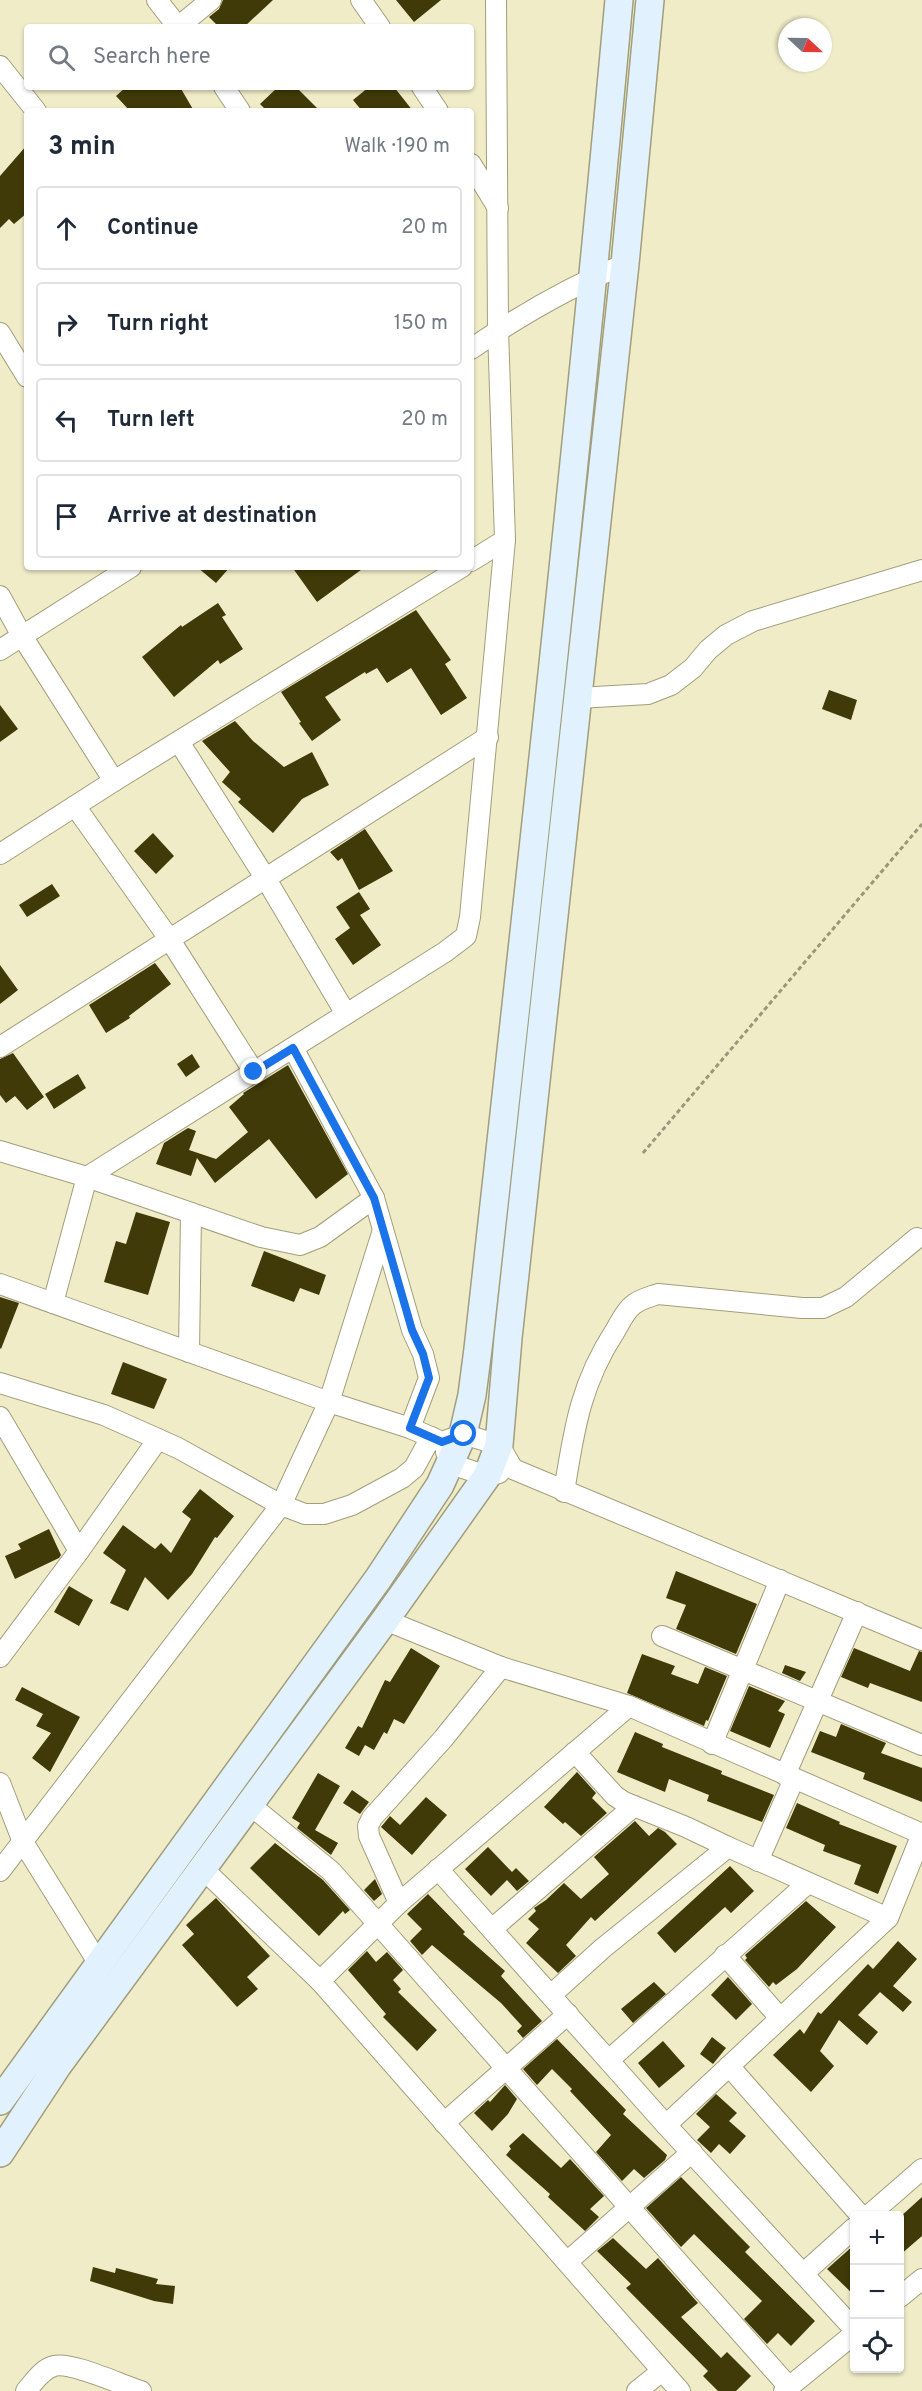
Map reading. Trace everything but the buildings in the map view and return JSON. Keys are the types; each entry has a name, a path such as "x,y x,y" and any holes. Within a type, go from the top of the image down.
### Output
{"main road":[{"path":"0,2101 378,1579 440,1485 447,1444 472,1395 547,737 594,276 619,0"},
{"path":"0,2153 58,2065 488,1476 499,1445 508,1338 625,264 650,0"}],"street":[{"path":"157,0 176,24"},
{"path":"182,24 211,0"},
{"path":"361,0 378,24"},
{"path":"53,1303 87,1177 466,936 470,917 488,737 505,540 498,330 496,0"},
{"path":"0,66 34,108"},
{"path":"226,90 238,108"},
{"path":"424,90 436,108"},
{"path":"474,169 498,208"},
{"path":"474,347 498,330 594,276 625,264"},
{"path":"0,333 24,372"},
{"path":"474,559 505,540"},
{"path":"0,650 121,570"},
{"path":"0,854 114,781 457,570"},
{"path":"578,698 648,694 672,685 693,668 708,650 726,636 753,621 922,570"},
{"path":"0,596 22,636 114,781"},
{"path":"0,1047 488,737"},
{"path":"179,742 266,879 346,1014"},
{"path":"75,806 170,940 254,1072"},
{"path":"293,1048 374,1198 412,1330 423,1354 429,1378 410,1428"},
{"path":"0,1151 87,1177 261,1237 300,1245 320,1238 374,1198"},
{"path":"189,1352 191,1213"},
{"path":"2,1867 281,1505 329,1402 382,1230"},
{"path":"564,1492 574,1431 585,1390 598,1358 633,1305 658,1294 823,1308 846,1297 917,1238"},
{"path":"0,1284 329,1402 410,1428 447,1444 488,1476 513,1469"},
{"path":"0,1383 104,1415 158,1439 281,1505 305,1514 324,1514 352,1505 402,1478 447,1444 499,1445 513,1469 922,1640"},
{"path":"0,1417 79,1551"},
{"path":"0,1657 158,1439"},
{"path":"712,1744 780,1580"},
{"path":"758,1861 818,1700 857,1612"},
{"path":"385,1620 501,1667 629,1707 922,1834 888,1917 666,2125"},
{"path":"662,1636 922,1744"},
{"path":"399,1904 369,1836 368,1826 372,1818 443,1739 501,1667"},
{"path":"320,1981 377,1923 629,1707"},
{"path":"575,1752 615,1796 888,1917"},
{"path":"0,1783 22,1842 99,1964"},
{"path":"249,1804 331,1871 504,2068 630,2205 787,2389 850,2338"},
{"path":"492,1929 634,1806"},
{"path":"551,1995 603,1948 728,1847"},
{"path":"202,1868 320,1981 680,2391"},
{"path":"438,1869 666,2125 850,2324"},
{"path":"609,2059 808,1883"},
{"path":"725,1955 780,2018"},
{"path":"444,2123 568,2014"},
{"path":"729,2066 857,2211"},
{"path":"567,2262 692,2152"},
{"path":"874,2211 922,2169"},
{"path":"804,2273 850,2232"},
{"path":"904,2294 922,2279"},
{"path":"26,2391 45,2370 55,2365 71,2366 141,2391"},
{"path":"637,2391 663,2371"}],"path":[{"path":"643,1153 922,824"}],"route":[{"path":"254,1072 293,1048 374,1198 412,1330 423,1354 429,1378 410,1428 442,1442 464,1434"}]}
